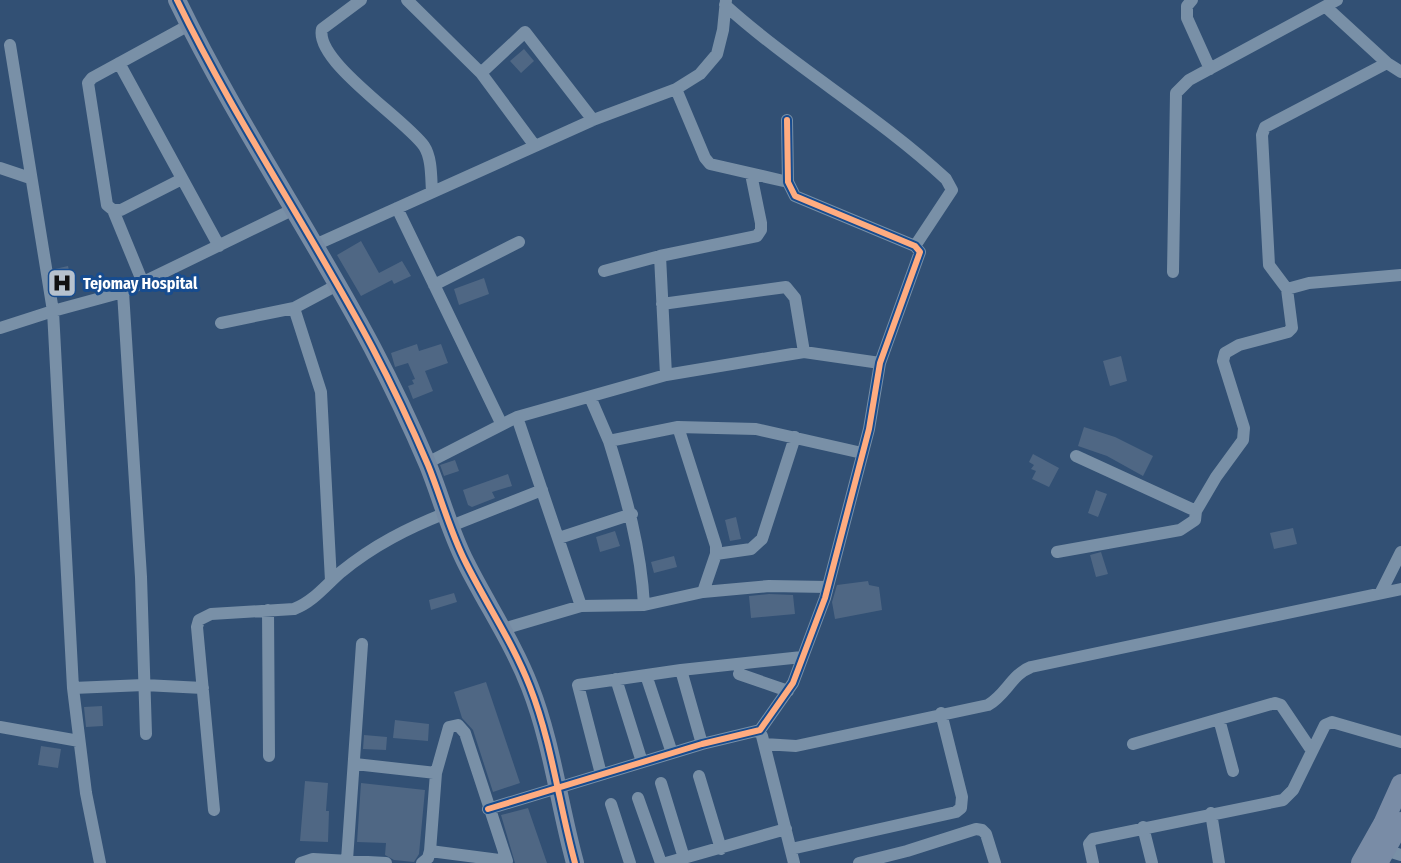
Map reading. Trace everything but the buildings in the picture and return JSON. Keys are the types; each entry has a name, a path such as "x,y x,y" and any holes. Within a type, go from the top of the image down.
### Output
{"main road":[{"path":"1388,856 1396,824 1401,784"},
{"path":"1361,863 1396,824"}],"street":[{"path":"177,0 253,142 339,284 374,351 427,463 466,563 524,670 543,723 556,789 575,863"},
{"path":"362,0 322,29 323,43 342,68 425,148 432,192"},
{"path":"407,0 481,73 536,146"},
{"path":"1192,0 1187,6 1187,18 1210,69"},
{"path":"1173,272 1174,100 1181,86 1337,0"},
{"path":"315,245 593,120 676,89 700,74 717,54 726,3"},
{"path":"726,3 769,44 841,93 946,178 952,190 915,246"},
{"path":"1326,7 1387,63 1401,72"},
{"path":"142,283 113,210 105,197 88,83 119,63 189,25"},
{"path":"481,73 525,32 593,120"},
{"path":"10,45 52,311 73,687 79,741 100,863"},
{"path":"119,63 219,246"},
{"path":"1057,552 1180,530 1195,520 1196,511 1216,477 1244,440 1244,428 1223,361 1225,353 1239,345 1288,332 1292,328 1287,289 1269,265 1262,135 1265,127 1387,63"},
{"path":"676,89 705,158 717,168 788,182"},
{"path":"488,809 702,744 760,730 788,691 828,587 862,453 880,363 920,252 915,246 795,195 788,182 787,120"},
{"path":"0,168 30,178"},
{"path":"604,271 660,256 757,236 761,230 761,223 750,174"},
{"path":"113,210 121,210 182,179"},
{"path":"397,208 501,423"},
{"path":"0,328 123,292 294,210"},
{"path":"434,285 519,242"},
{"path":"660,256 666,375"},
{"path":"1287,289 1309,283 1401,275"},
{"path":"221,323 294,308 339,284"},
{"path":"663,304 786,287 795,298 804,352"},
{"path":"123,292 141,577 146,734"},
{"path":"294,308 321,392 331,581"},
{"path":"427,463 501,423 517,417 666,375 804,352 880,363"},
{"path":"590,397 609,441 632,514 641,562 644,605"},
{"path":"517,417 581,606"},
{"path":"609,441 678,428 756,429 862,453"},
{"path":"678,428 717,554 703,592"},
{"path":"717,554 751,549 762,539 795,437"},
{"path":"1076,456 1196,511"},
{"path":"214,810 199,620 211,614 294,609 305,605 331,581 393,535 449,520 542,490"},
{"path":"559,538 632,514"},
{"path":"1381,592 1401,552"},
{"path":"503,629 581,606 644,605 703,592 769,586 828,587"},
{"path":"764,744 796,746 941,713 988,705 997,700 1022,670 1031,667 1401,589"},
{"path":"268,610 269,756"},
{"path":"347,860 362,644"},
{"path":"601,774 578,685 618,684 646,675 802,657"},
{"path":"681,670 702,744"},
{"path":"739,674 788,691"},
{"path":"646,675 672,753"},
{"path":"618,684 642,762"},
{"path":"73,687 144,685 203,688"},
{"path":"1133,744 1275,703 1281,705 1312,751"},
{"path":"791,849 956,812 961,808 962,797 941,713"},
{"path":"1219,719 1233,771"},
{"path":"1093,863 1089,844 1093,839 1283,800 1293,790 1325,725 1332,722 1401,742"},
{"path":"422,863 428,858 430,851 436,773 449,727 458,725 465,733 488,809 507,861 430,851"},
{"path":"0,727 79,741"},
{"path":"760,730 794,863"},
{"path":"355,764 436,773"},
{"path":"699,776 721,849"},
{"path":"661,783 684,858"},
{"path":"638,798 661,863"},
{"path":"612,804 630,863"},
{"path":"1211,813 1219,863"},
{"path":"1143,827 1152,863"},
{"path":"666,863 786,829"},
{"path":"859,863 907,851 976,829 986,834 995,863"},
{"path":"301,863 313,859 386,863"}],"cycle path":[{"path":"177,0 223,88 348,303 408,420 428,465 460,551 516,655 538,708 575,863"},
{"path":"488,809 702,744 760,730 793,683 825,598 869,429 880,363 920,252 915,246 795,196 788,182 787,120"}],"place":[{"name":"Tejomay Hospital","path":"62,283"}]}
